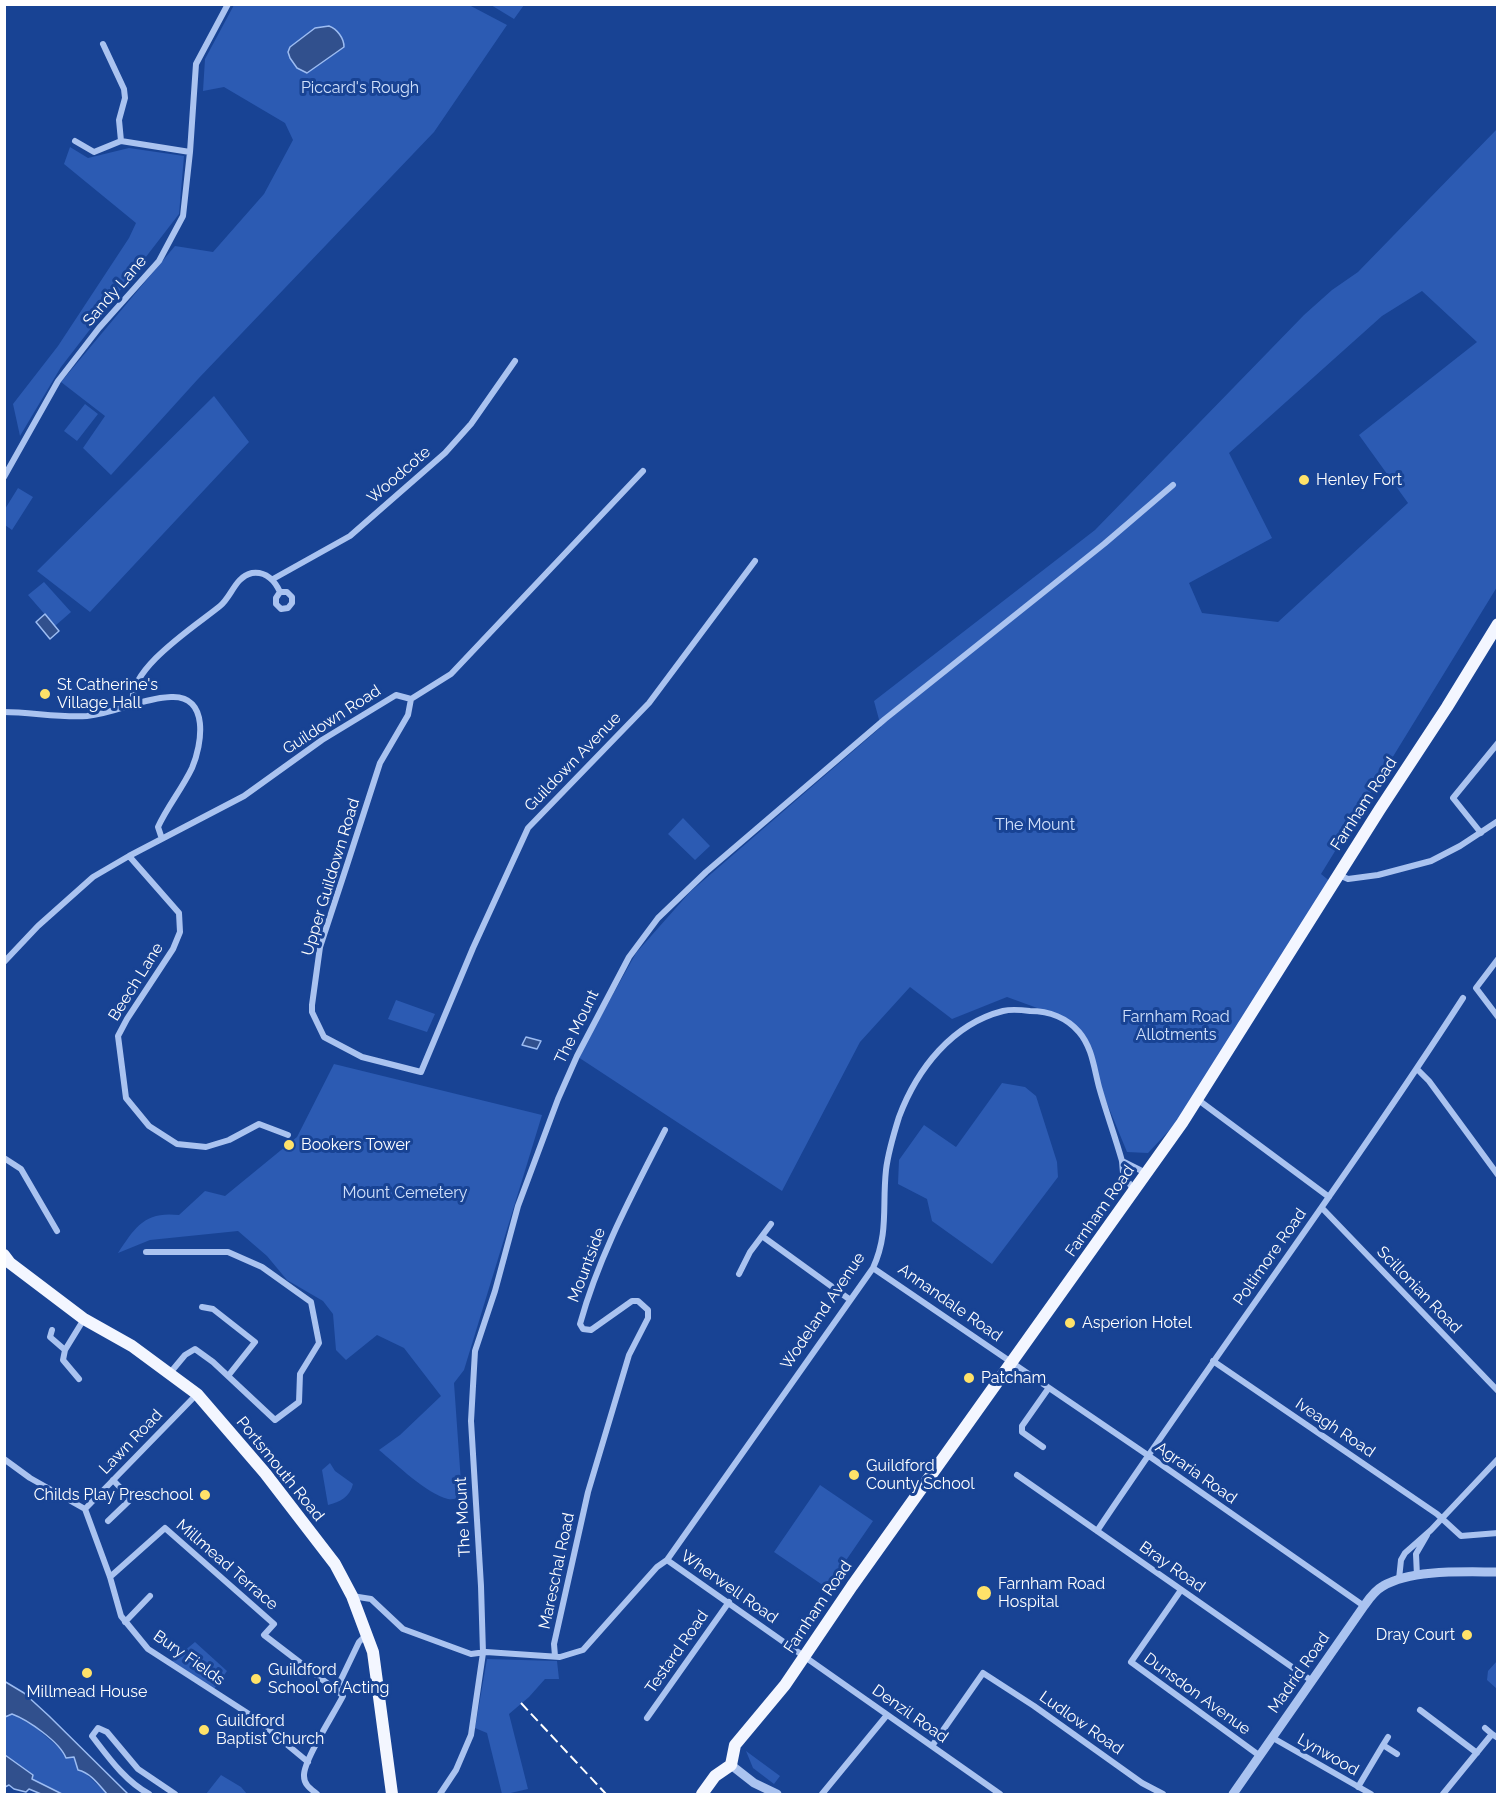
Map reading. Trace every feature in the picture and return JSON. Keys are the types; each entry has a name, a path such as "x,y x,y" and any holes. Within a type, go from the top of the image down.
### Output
{"main road":[{"name":"Farnham Road","path":"703,1794 715,1776 731,1765 735,1745 785,1685 832,1614 1147,1173 1197,1099 1447,707 1497,624"},
{"name":"Portsmouth Road","path":"4,1255 10,1263 84,1319 132,1346 197,1394 265,1473 335,1564 352,1596 367,1634 377,1671 392,1794"}],"street":[{"name":"Sandy Lane","path":"4,477 58,381 99,328 159,261 183,216 196,64 228,4"},
{"path":"103,44 124,89 125,98 119,120 121,141"},
{"path":"75,141 94,152 121,141 190,152"},
{"name":"Woodcote","path":"273,579 350,536 445,453 471,424 515,361"},
{"name":"Guildown Road","path":"4,962 38,926 93,877 244,796 322,740 396,695 411,699 451,674 643,471"},
{"name":"The Mount","path":"440,1794 456,1770 471,1735 483,1653 471,1421 475,1351 481,1327 495,1291 523,1191 558,1099 582,1046 629,957 658,918 723,857 885,719 1104,544 1173,485"},
{"name":"Guildown Avenue","path":"421,1072 473,948 528,828 649,703 755,561"},
{"path":"133,703 132,696 135,687 152,662 176,638 222,604 241,578 254,573 265,575 273,579 280,592"},
{"path":"4,712 85,716 106,713 133,703 171,696 185,698 195,707 201,718 197,755 180,791 166,810 158,827 162,839"},
{"name":"Upper Guildown Road","path":"411,699 408,715 380,763 320,947 312,1012 324,1037 362,1057 421,1072"},
{"path":"1481,833 1453,798 1497,743"},
{"path":"1339,875 1348,879 1378,875 1431,861 1481,833 1497,821"},
{"name":"Beech Lane","path":"129,856 179,913 180,932 173,950 118,1036 126,1098 149,1126 177,1144 206,1147 229,1140 259,1124 288,1136"},
{"path":"1497,959 1476,988 1497,1017"},
{"name":"Poltimore Road","path":"1097,1531 1213,1361 1322,1208 1463,998"},
{"name":"Wodeland Avenue","path":"352,1596 371,1599 403,1629 471,1654 566,1656 583,1650 657,1567 667,1560 873,1268 885,1229 886,1169 899,1117 919,1075 944,1044 975,1022 1005,1010 1037,1011 1062,1017 1079,1032 1088,1046 1096,1070 1098,1084 1122,1161 1123,1173 1134,1192"},
{"path":"1417,1069 1430,1081 1497,1175"},
{"path":"1197,1099 1329,1197"},
{"name":"Mountside","path":"588,1492 629,1355 648,1314 643,1304 632,1301 591,1330 583,1329 580,1324 589,1289 622,1213 665,1130"},
{"path":"4,1158 21,1169 57,1231"},
{"path":"1122,1161 1147,1173"},
{"name":"Scillonian Road","path":"1322,1208 1497,1391"},
{"path":"739,1274 750,1252 771,1224"},
{"path":"762,1236 849,1299"},
{"path":"146,1252 228,1252 262,1267 311,1302 320,1343 300,1374 299,1401 275,1420 195,1349 185,1355 170,1373"},
{"name":"Annandale Road","path":"873,1268 1012,1362"},
{"path":"202,1307 213,1309 255,1342 228,1376"},
{"path":"79,1379 63,1360 65,1350 84,1319"},
{"path":"52,1330 50,1337 65,1350"},
{"name":"Iveagh Road","path":"1213,1361 1442,1518 1461,1536 1497,1533"},
{"name":"Agraria Road","path":"1012,1362 1364,1606"},
{"path":"1043,1447 1022,1432 1022,1426 1048,1389"},
{"name":"Lawn Road","path":"85,1509 197,1394"},
{"path":"4,1459 30,1478 85,1509"},
{"path":"1497,1459 1431,1530 1405,1552 1399,1579 1497,1572"},
{"name":"Bray Road","path":"1017,1475 1312,1681"},
{"path":"108,1521 130,1500 113,1480"},
{"name":"Mareschal Road","path":"555,1656 555,1644 588,1492"},
{"name":"Bury Fields","path":"85,1509 110,1577 121,1616 148,1649 255,1718 308,1762"},
{"name":"Millmead Terrace","path":"110,1577 165,1528 274,1624 264,1635 336,1690"},
{"path":"1417,1576 1416,1554 1431,1530"},
{"name":"Wherwell Road","path":"667,1560 804,1657"},
{"name":"Madrid Road","path":"1233,1794 1364,1606 1381,1587 1399,1579"},
{"name":"Dunsdon Avenue","path":"1181,1590 1131,1662 1260,1756"},
{"path":"125,1622 150,1596"},
{"name":"Testard Road","path":"646,1718 729,1602"},
{"path":"317,1794 307,1786 304,1776 308,1762 344,1696 336,1690 359,1642 367,1634"},
{"name":"Denzil Road","path":"804,1657 1000,1794"},
{"name":"Ludlow Road","path":"932,1746 983,1673 1034,1706 1142,1783 1162,1794"},
{"path":"1428,1715 1434,1708"},
{"path":"1420,1710 1477,1753"},
{"path":"822,1794 887,1715"},
{"path":"149,1794 140,1789 116,1766 92,1736 98,1728 107,1732 138,1769 175,1794"},
{"path":"1443,1794 1477,1753 1495,1736 1485,1728"},
{"path":"1358,1787 1388,1737"},
{"name":"Lynwood","path":"1273,1738 1371,1794"},
{"path":"1383,1745 1397,1754"},
{"path":"731,1765 754,1783 777,1794"}],"green space":[{"name":"Piccard's Rough","path":"234,5 469,5 507,25 434,132 198,379 111,475 83,448 105,416 61,382 175,246 213,252 264,194 293,140 285,123 224,87 203,91 205,59"},
{"path":"491,5 524,5 514,19"},
{"name":"The Mount","path":"1497,129 1497,587 1321,874 1332,883 1178,1121 1148,1153 1127,1152 1079,1032 1062,1017 1007,997 952,1019 910,987 860,1042 782,1191 578,1057 636,953 690,892 881,727 874,701 1095,530 1304,315 1332,290 1358,272","holes":["1422,291 1477,342 1359,435 1408,503 1278,622 1202,613 1189,583 1272,538 1229,453 1382,316"]},
{"path":"70,147 88,158 129,148 184,156 179,214 61,367 20,436 13,404 58,346 129,238 136,223 64,164"},
{"path":"214,396 249,442 90,612 37,571"},
{"path":"85,404 98,414 77,441 64,431"},
{"path":"18,488 33,497 12,530 5,525 5,509"},
{"path":"44,582 71,612 55,626 28,595"},
{"path":"683,818 710,846 695,860 668,834"},
{"path":"396,1000 435,1014 427,1032 388,1019"},
{"name":"Mount Cemetery","path":"334,1064 542,1115 464,1370 454,1383 462,1497 448,1499 431,1491 379,1450 400,1435 441,1396 404,1348 377,1335 346,1360 336,1350 333,1314 323,1301 287,1280 267,1256 238,1231 150,1240 118,1253 136,1228 149,1218 167,1214 179,1215 205,1191 225,1196 297,1137"},
{"path":"1002,1083 1025,1087 1036,1096 1057,1162 1058,1177 992,1264 932,1221 927,1199 898,1184 899,1160 924,1125 956,1147"},
{"path":"330,1463 335,1471 353,1484 350,1492 344,1498 328,1505 322,1470"},
{"path":"820,1485 873,1521 827,1588 774,1552"},
{"path":"195,1642 227,1671 214,1689 172,1661"},
{"path":"487,1659 557,1661 559,1679 545,1679 509,1714 528,1789 506,1794 502,1794 487,1733 475,1728"},
{"path":"1497,1661 1497,1689 1487,1680 1488,1671"},
{"path":"12,1714 35,1727 64,1752 74,1756 84,1772 107,1794 62,1794 38,1783 5,1755 5,1717"},
{"path":"746,1751 780,1776 774,1784 753,1768"},
{"path":"221,1775 241,1787 247,1794 206,1794"}],"shaded area":[{"path":"329,26 340,34 344,47 307,73 297,68 288,52 290,47 315,28"},
{"path":"45,614 59,631 50,639 36,622"},
{"path":"526,1037 541,1041 537,1049 522,1045"},
{"path":"4,1681 24,1693 128,1794 107,1794 91,1777 78,1770 74,1757 66,1758 57,1745 43,1732 12,1714 5,1717"},
{"path":"5,1755 33,1775 32,1779 62,1794 41,1794 29,1789 26,1792 14,1789 9,1785 5,1787"}],"railway":[{"path":"521,1703 606,1794"}],"place":[{"name":"Henley Fort","path":"1304,480"},
{"name":"St Catherine's Village Hall","path":"45,694"},
{"name":"Bookers Tower","path":"289,1145"},
{"name":"Asperion Hotel","path":"1070,1323"},
{"name":"Patcham","path":"969,1378"},
{"name":"Guildford County School","path":"854,1475"},
{"name":"Childs Play Preschool","path":"205,1495"},
{"name":"Farnham Road Hospital","path":"984,1593"},
{"name":"Dray Court","path":"1467,1635"},
{"name":"Millmead House","path":"87,1673"},
{"name":"Guildford School of Acting","path":"256,1679"},
{"name":"Guildford Baptist Church","path":"204,1730"}],"park label":[{"name":"Farnham Road Allotments","path":"1176,1026"}]}
